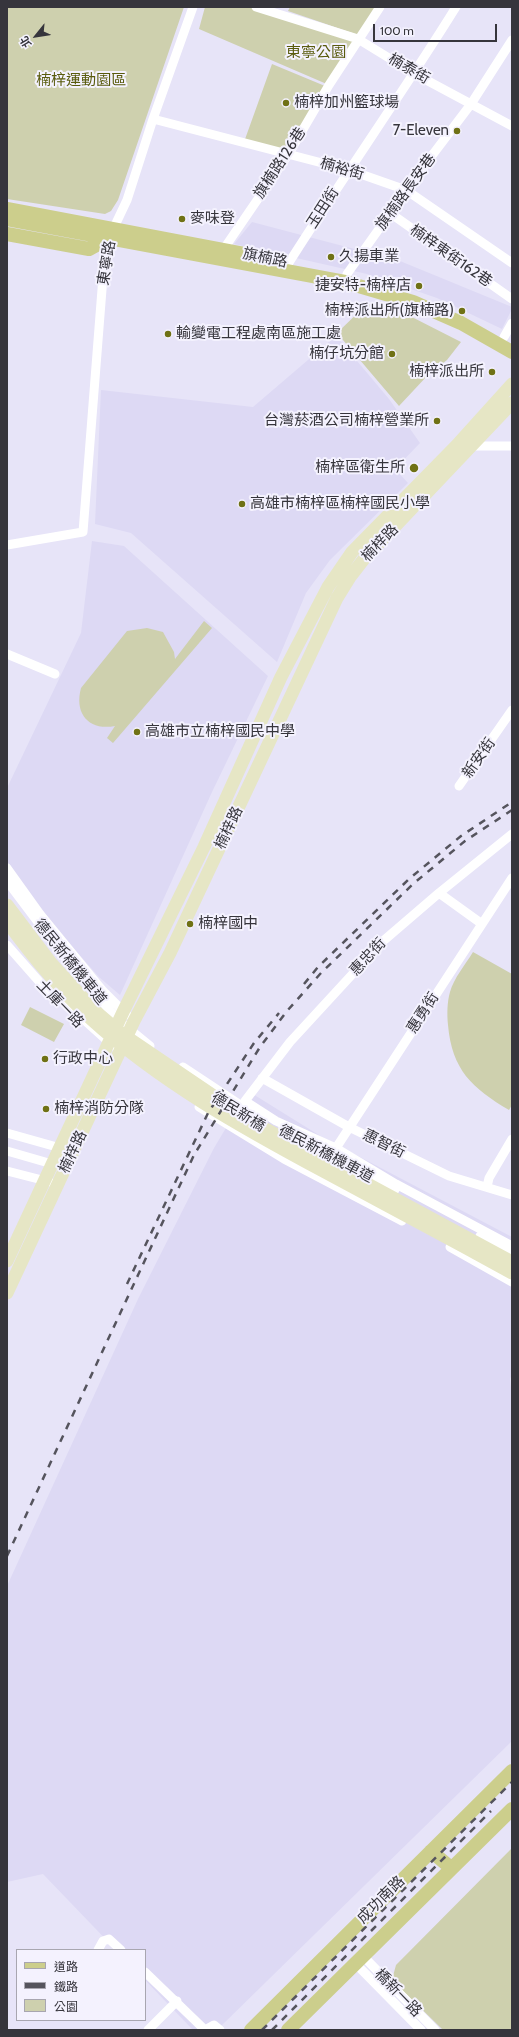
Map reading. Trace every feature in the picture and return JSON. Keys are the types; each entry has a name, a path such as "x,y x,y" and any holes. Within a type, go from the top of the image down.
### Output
{"main road":[{"name":"旗楠路","path":"7,209 112,233 346,278 436,303 508,340"},
{"name":"旗楠路","path":"7,219 112,233"},
{"path":"7,234 90,249 112,233"},
{"name":"旗楠路","path":"346,278 413,302 461,323 512,352"},
{"name":"成功南路","path":"251,2030 512,1771"},
{"name":"成功南路","path":"288,2030 358,1959 512,1809"},
{"path":"431,1851 451,1868"}],"street":[{"name":"東寧路","path":"7,545 83,532 104,264 112,233 126,200 193,7"},
{"name":"楠泰街","path":"256,7 358,39 415,74 512,126"},
{"name":"旗楠路126巷","path":"221,254 288,155 329,85 380,7"},
{"name":"玉田街","path":"287,267 349,170 415,74 456,7"},
{"name":"旗楠路長安巷","path":"346,278 406,190 471,104 512,40"},
{"name":"楠裕街","path":"153,119 349,170 406,190 512,263"},
{"name":"楠梓東街162巷","path":"390,213 512,299"},
{"path":"508,340 512,323"},
{"name":"楠梓路","path":"7,1261 123,1012 201,854 281,677 328,587 352,552 456,446 512,384"},
{"name":"楠梓路","path":"7,1294 134,1021 170,953 337,598 350,576 364,559 512,403"},
{"path":"456,446 512,446"},
{"path":"7,654 55,674"},
{"name":"新安街","path":"459,786 512,710"},
{"name":"惠忠街","path":"336,1148 276,1121 245,1101 290,1042 382,942 439,893 512,834"},
{"path":"7,868 40,914 123,1012 134,1021"},
{"name":"惠勇街","path":"336,1148 512,878"},
{"name":"德民新橋機車道","path":"7,881 59,950 110,1011 144,1042 268,1123 512,1254"},
{"path":"439,893 482,924"},
{"name":"德民新橋","path":"7,905 51,964 95,1010 122,1034 249,1120 512,1262"},
{"name":"德民新橋","path":"7,922 42,967 90,1018 118,1042 176,1084 238,1125 512,1274"},
{"name":"德民新橋機車道","path":"7,932 62,1000 101,1037 177,1093 224,1124 284,1158 439,1240 512,1282"},
{"name":"土庫一路","path":"7,946 59,1004 116,1059"},
{"name":"惠智街","path":"262,1078 350,1127 448,1176 512,1195"},
{"path":"7,1133 73,1152"},
{"path":"487,1187 489,1178 512,1139"},
{"path":"336,1148 396,1184 512,1246"},
{"path":"7,1151 66,1168"},
{"path":"7,1171 58,1185"},
{"path":"99,1949 103,1941 109,1939 120,1949"},
{"name":"橋新一路","path":"358,1959 421,2030"},
{"name":"橋新一路","path":"358,1959 434,2030"},
{"path":"146,1973 205,2030 214,2024 220,2030"},
{"path":"148,2030 177,2002"}],"shaded area":[{"path":"252,222 400,261 512,307 512,309 502,329 437,298 367,274 234,244"},
{"name":"高雄市楠梓區楠梓國民小學","path":"336,336 389,399 420,443 395,469 408,483 330,560 306,593 277,662 131,533 95,524 101,390 253,407"},
{"name":"高雄市立楠梓國民中學","path":"92,541 124,546 268,676 212,792 120,995 99,977 42,913 7,861 7,788 81,633"},
{"path":"248,1091 322,1137 512,1237 512,1374 510,1379 512,1395 512,1741 217,2030 193,2030 146,1981 146,1949 115,1949 43,1874 7,1882 7,1586 138,1299 214,1148"}],"green space":[{"name":"楠梓運動園區","path":"7,7 184,7 118,200 111,211 105,214 7,199"},
{"name":"東寧公園","path":"205,7 253,7 358,39 329,85 199,29"},
{"path":"290,7 377,7 358,35 288,11"},
{"name":"楠梓加州籃球場","path":"272,64 325,86 287,152 244,142"},
{"path":"368,303 404,313 461,342 447,360 428,375 399,406 337,333"},
{"path":"204,621 212,628 113,743 107,738 115,726 98,726 86,719 80,706 79,697 81,688 127,631 147,628 163,632 174,652 175,659"},
{"path":"473,952 512,974 512,1105 509,1110 484,1094 466,1076 459,1066 450,1041 447,1013 450,992 457,977"},
{"path":"30,1007 64,1024 54,1042 21,1025"},
{"path":"512,1848 512,2030 443,2030 395,1983 393,1976 396,1965"}],"railway":[{"path":"304,984 318,967 409,879 461,836 512,802"},
{"path":"7,1556 194,1155 260,1047 287,1011 321,973 413,884 465,841 512,810"},
{"path":"127,1284 208,1113 254,1043 279,1013"},
{"path":"262,2030 512,1782"},
{"path":"272,2030 491,1811"}],"place":[{"name":"楠梓加州籃球場","path":"286,103"},
{"name":"7-Eleven","path":"457,131"},
{"name":"麥味登","path":"182,219"},
{"name":"久揚車業","path":"331,257"},
{"name":"捷安特-楠梓店","path":"419,286"},
{"name":"楠梓派出所(旗楠路)","path":"462,311"},
{"name":"輸變電工程處南區施工處","path":"168,334"},
{"name":"楠仔坑分館","path":"392,354"},
{"name":"楠梓派出所","path":"492,372"},
{"name":"台灣菸酒公司楠梓營業所","path":"437,421"},
{"name":"楠梓區衛生所","path":"414,468"},
{"name":"高雄市楠梓區楠梓國民小學","path":"242,504"},
{"name":"高雄市立楠梓國民中學","path":"137,732"},
{"name":"楠梓國中","path":"190,924"},
{"name":"行政中心","path":"45,1059"},
{"name":"楠梓消防分隊","path":"46,1109"}]}
